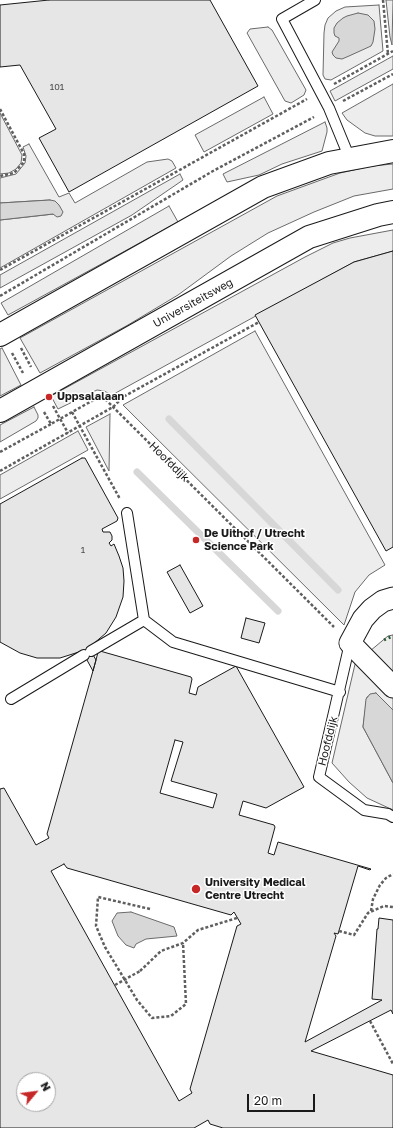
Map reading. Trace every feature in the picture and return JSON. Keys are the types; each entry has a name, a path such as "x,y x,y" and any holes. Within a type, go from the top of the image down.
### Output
{"main road":[{"path":"1,334 263,188 329,163 393,152"},
{"name":"Universiteitsweg","path":"0,411 310,237 378,215 393,212"}],"street":[{"path":"393,598 383,601 372,609 363,619 350,643 393,686"}],"lane":[{"path":"315,0 282,19 329,108 350,159"},
{"path":"127,513 144,620 173,642 340,692"},
{"path":"11,699 144,620"},
{"name":"Hoofddijk","path":"350,643 340,692 319,777 364,810 388,814 393,817"}],"path":[{"path":"382,0 388,54"},
{"path":"0,270 393,51"},
{"path":"0,296 213,171 393,74"},
{"path":"0,109 24,154 24,162 14,173 0,176"},
{"path":"0,471 113,407 123,397 259,322"},
{"path":"0,452 50,424 34,392 1,334"},
{"name":"Hoofddijk","path":"50,424 97,398 106,400 350,643"},
{"path":"72,412 127,513"},
{"path":"371,911 373,899 380,885 386,878 393,874"},
{"path":"150,909 98,897 96,926 105,946 137,1000 152,1018 171,1016 186,1004 183,943"},
{"path":"339,931 354,935 368,913 384,906 393,907"},
{"path":"115,985 140,971 161,951 183,943 198,930 237,918"},
{"path":"370,1021 393,1064"}],"shaded area":[{"path":"386,0 393,0 392,45 390,37"},
{"path":"379,5 383,51 331,80 325,79 323,75 324,33 328,18 336,11 345,7"},
{"path":"358,13 368,15 374,21 375,29 373,42 371,46 349,56 342,59 336,58 332,52 339,41 339,38 335,36 334,28 343,18"},
{"path":"268,27 272,30 306,90 304,95 291,103 285,101 247,33 250,29"},
{"path":"393,56 393,69 335,101 330,91"},
{"path":"393,84 393,136 375,136 365,133 347,120 342,113"},
{"path":"264,97 273,114 204,152 195,135"},
{"path":"0,113 22,155 21,163 16,169 9,173 0,174"},
{"path":"325,122 327,132 322,151 282,164 259,175 227,182 223,174"},
{"path":"29,144 59,197 69,193 75,203 147,162 168,159 172,161 176,168 0,268 0,220 54,214 50,200 0,203 0,178 16,174 25,163 26,156 23,147"},
{"path":"393,164 393,189 354,196 268,233 231,256 178,295 128,325 40,373 20,338 277,196 340,173 372,166"},
{"path":"180,174 183,180 132,215 0,288 0,275"},
{"path":"55,201 59,205 63,212 61,216 57,217 53,214 0,220 0,203"},
{"path":"169,206 178,222 8,315 1,303"},
{"path":"393,230 393,251 354,262 112,395 104,391 97,390 58,409 51,396 333,243 350,238"},
{"path":"255,331 385,565 369,575 355,592 344,625 123,405"},
{"path":"2,348 21,385 0,396 0,349"},
{"path":"34,407 38,415 36,421 0,442 0,425"},
{"path":"110,414 109,471 86,427"},
{"path":"78,431 88,450 0,499 0,475"},
{"path":"393,635 393,675 370,651 388,636"},
{"path":"356,660 393,697 393,710 376,693 367,697 363,727 393,783 393,810 367,798 349,782 332,763"},
{"path":"376,693 393,710 393,783 363,727 366,699 370,694"},
{"path":"131,912 174,927 177,936 146,939 136,944 134,948 126,945 118,936 112,921 117,913"}],"building":[{"path":"49,0 210,0 258,86 69,192 39,138 56,129 20,65 0,67 0,5"},
{"path":"393,251 393,547 386,551 255,315 354,262"},
{"path":"82,458 85,458 118,518 117,521 102,529 103,532 110,532 112,536 112,540 109,543 111,546 114,544 119,556 123,568 124,581 123,597 116,617 106,633 92,645 91,651 96,660 93,671 82,651 60,658 37,658 20,653 0,642 0,504"},
{"path":"180,565 203,606 190,613 167,572"},
{"path":"246,618 265,623 259,643 241,638"},
{"path":"100,651 191,677 192,679 189,693 196,695 198,687 236,666 304,787 266,808 243,801 239,815 274,825 275,827 268,853 274,855 278,842 371,869 358,866 338,934 334,933 336,936 305,1042 382,1000 372,999 377,929 379,918 393,920 393,1014 391,1010 311,1051 393,1075 393,1128 223,1128 210,1124 208,1120 194,1128 0,1128 0,789 4,788 36,845 49,838 47,834 98,652","holes":["175,740 183,742 171,781 217,794 213,808 160,793","64,864 67,868 231,915 234,912 241,924 237,926 190,1089 192,1093 179,1101 51,871"]}],"waterway":[{"path":"169,419 338,590"},
{"path":"137,472 278,611"}],"hedge":[{"path":"384,640 393,636"}],"place":[{"name":"Uppsalalaan","path":"49,397"},
{"name":"De Uithof / Utrecht Science Park","path":"196,540"},
{"name":"University Medical Centre Utrecht","path":"196,889"}]}
